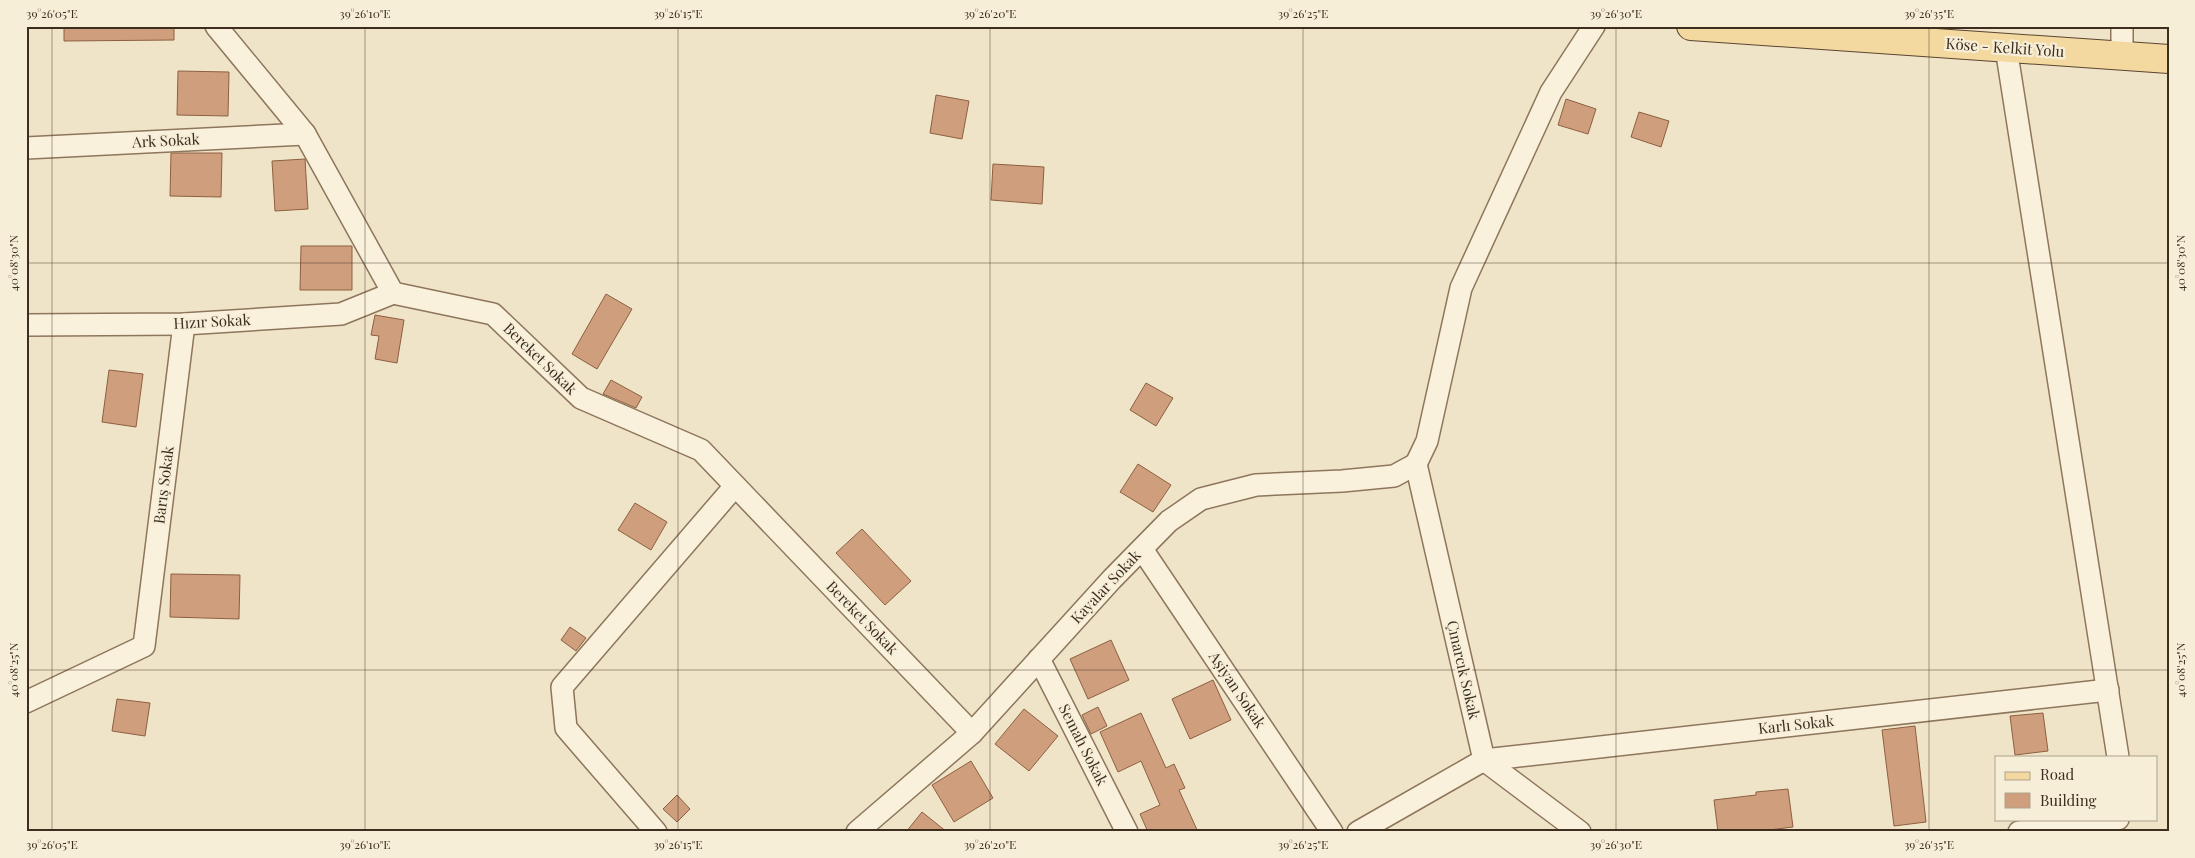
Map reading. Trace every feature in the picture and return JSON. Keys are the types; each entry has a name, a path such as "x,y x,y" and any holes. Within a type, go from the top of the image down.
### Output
{"main road":[{"name":"Köse - Kelkit Yolu","path":"1691,26 2169,60"}],"street":[{"path":"216,26 305,134 393,293"},
{"path":"1416,464 1427,441 1461,288 1551,92 1594,26"},
{"path":"2122,26 2122,56"},
{"path":"2006,48 2118,756"},
{"name":"Ark Sokak","path":"26,148 305,134"},
{"name":"Hızır Sokak","path":"26,325 184,324 341,314 393,293"},
{"name":"Bereket Sokak","path":"393,293 493,314 581,398 701,450 972,733"},
{"name":"Barış Sokak","path":"26,702 144,646 184,324"},
{"name":"Kayalar Sokak","path":"857,832 972,733 1168,521 1202,499 1256,485 1342,481 1394,476 1416,464"},
{"name":"Çınarcık Sokak","path":"1416,464 1484,760"},
{"path":"656,832 566,728 562,687 735,486"},
{"name":"Aşiyan Sokak","path":"1142,549 1332,832"},
{"name":"Semah Sokak","path":"1039,659 1127,832"},
{"name":"Karlı Sokak","path":"1484,760 2108,690"},
{"path":"1358,832 1484,760 1580,832"},
{"path":"2019,832 2110,820"}],"building":[{"path":"64,26 174,26 174,40 64,41"},
{"path":"178,71 229,72 228,116 177,115"},
{"path":"936,95 969,101 962,139 930,133"},
{"path":"1566,99 1596,109 1588,134 1558,125"},
{"path":"1639,112 1669,121 1661,147 1631,137"},
{"path":"171,153 222,153 221,197 170,196"},
{"path":"305,159 308,209 275,211 272,161"},
{"path":"993,164 1044,167 1042,204 991,200"},
{"path":"301,246 352,246 352,290 300,290"},
{"path":"606,294 632,309 597,369 572,354"},
{"path":"375,315 404,320 397,363 375,359 379,336 371,335"},
{"path":"109,370 143,374 136,427 102,422"},
{"path":"611,380 642,397 636,408 603,394"},
{"path":"1146,383 1173,398 1156,426 1130,410"},
{"path":"1138,464 1171,485 1153,512 1120,492"},
{"path":"635,503 667,522 651,550 618,530"},
{"path":"862,529 911,581 885,605 836,553"},
{"path":"171,574 240,575 239,619 170,617"},
{"path":"570,627 586,638 576,651 561,640"},
{"path":"1111,640 1129,680 1088,699 1070,659"},
{"path":"1213,680 1231,720 1190,739 1172,699"},
{"path":"117,699 150,703 145,736 112,731"},
{"path":"1098,707 1107,726 1091,734 1082,715"},
{"path":"1024,709 1058,736 1029,771 995,744"},
{"path":"1141,713 1166,768 1174,764 1185,788 1179,790 1198,832 1148,832 1140,814 1160,805 1141,761 1118,772 1100,732"},
{"path":"2043,713 2048,751 2015,755 2010,716"},
{"path":"1915,726 1926,822 1894,826 1882,730"},
{"path":"971,761 993,798 954,822 932,785"},
{"path":"1788,789 1793,827 1753,832 1718,832 1714,800 1756,795 1756,792"},
{"path":"677,795 690,809 677,822 663,809"},
{"path":"922,812 947,832 906,832"}]}
